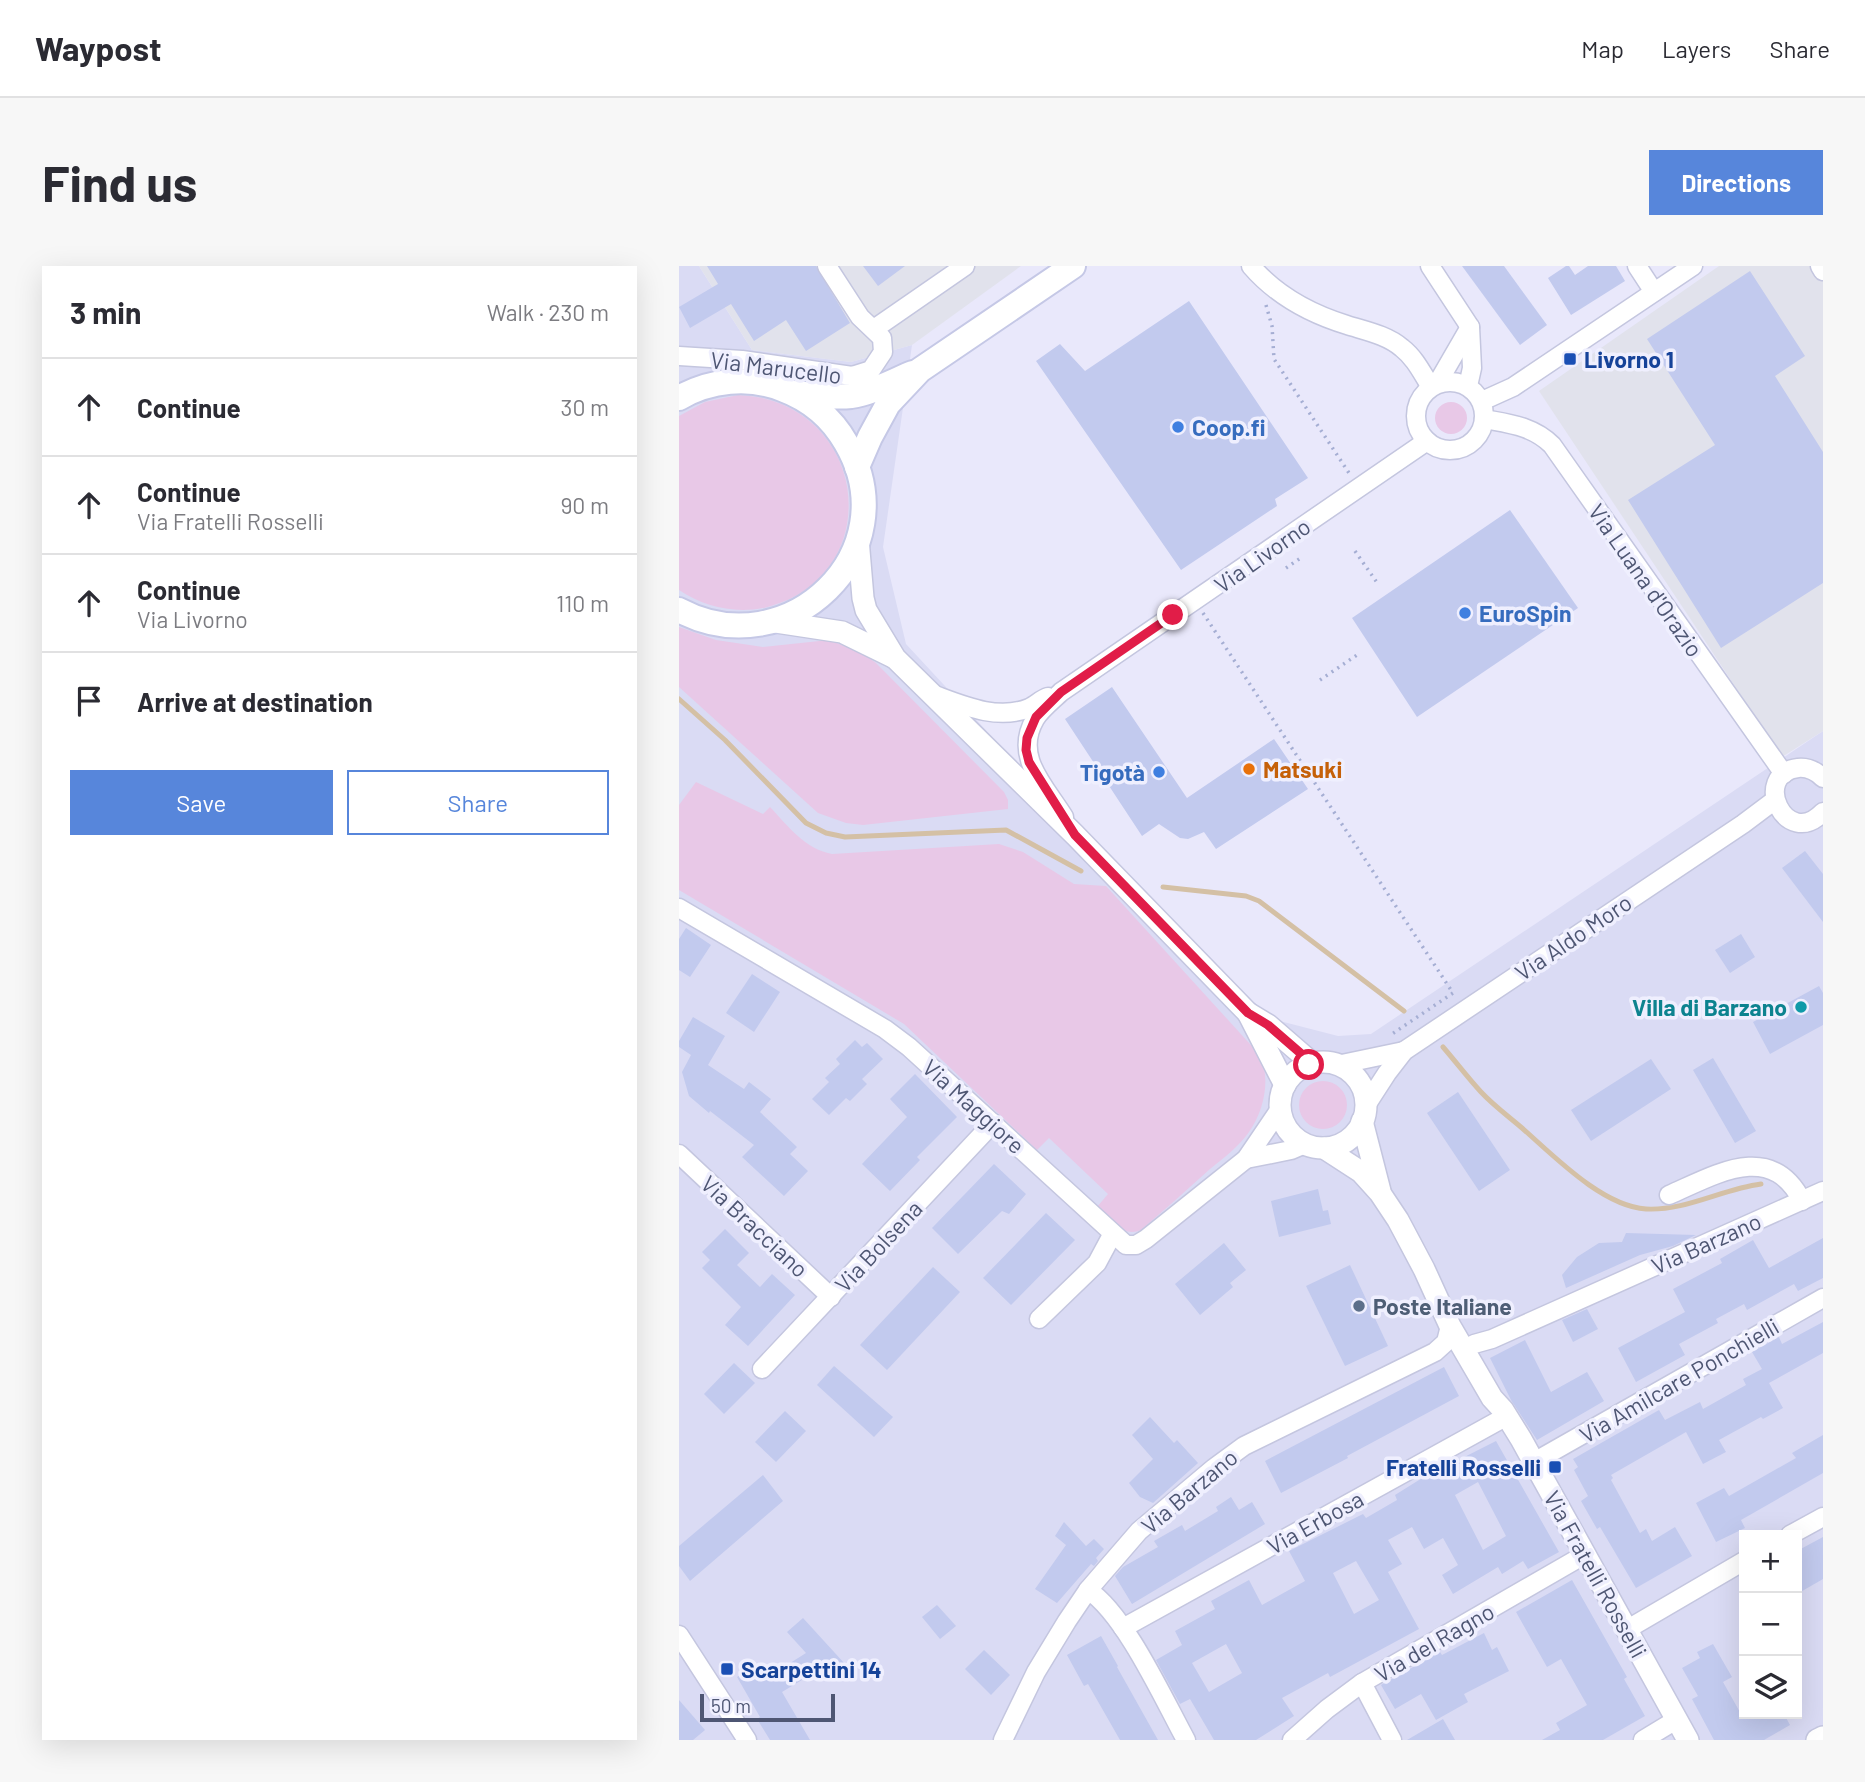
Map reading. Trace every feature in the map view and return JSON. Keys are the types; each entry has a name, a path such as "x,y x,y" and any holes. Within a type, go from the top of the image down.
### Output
{"main road":[{"path":"792,393 850,396 865,393 920,370 1073,266"},
{"path":"857,467 888,404 920,370"},
{"path":"679,398 704,387 738,382 766,384 792,393 821,411 833,423 851,451 857,467 863,502 858,539 843,572 809,606 776,622 731,627 709,623 679,610"}],"street":[{"path":"828,266 860,317 874,329 965,266"},
{"path":"1251,266 1270,285 1300,306 1395,342 1415,360 1434,385"},
{"path":"1430,266 1470,327 1472,368 1468,386"},
{"path":"1637,266 1654,292"},
{"path":"1482,401 1513,387 1693,266"},
{"path":"1820,266 1823,271"},
{"path":"1434,385 1453,381 1468,386 1482,401 1484,419 1478,437 1462,448 1444,449 1427,441 1420,433 1416,413 1423,394 1434,385 1470,327"},
{"name":"Via Marucello","path":"679,356 742,360 852,376 871,370 879,361 884,345 874,329"},
{"name":"Via Luana d'Orazio","path":"1484,419 1533,430 1552,445 1784,774"},
{"name":"Via Livorno","path":"1075,835 1029,762 1027,738 1036,717 1061,692 1427,441"},
{"path":"858,539 866,611 895,658 1075,835 1248,1013 1268,1025 1313,1064"},
{"path":"776,622 842,632 895,658"},
{"name":"Via Livorno","path":"932,694 971,708 996,713 1030,708 1061,692"},
{"path":"1821,773 1800,768 1784,774 1778,782 1779,807 1797,822 1821,817"},
{"name":"Via Aldo Moro","path":"1364,1114 1387,1073 1404,1051 1743,824 1779,807"},
{"name":"Via Maggiore","path":"679,908 885,1029 909,1047 1112,1235"},
{"path":"1248,1013 1285,1086"},
{"name":"Via Aldo Moro","path":"1337,1065 1404,1051"},
{"path":"1313,1064 1337,1065 1351,1073 1358,1081 1364,1096 1364,1114 1380,1193 1361,1172 1289,1132 1280,1109 1281,1099 1285,1086 1297,1072 1313,1064"},
{"path":"1039,1319 1097,1263 1112,1235 1126,1245 1141,1242 1247,1159 1280,1109"},
{"path":"1247,1159 1314,1146 1336,1146 1347,1140 1364,1114"},
{"name":"Via Bolsena","path":"762,1369 993,1123"},
{"name":"Via Bracciano","path":"679,1154 831,1297"},
{"path":"1669,1195 1731,1169 1761,1167 1782,1173 1802,1200"},
{"name":"Via Barzano","path":"1474,1344 1492,1339 1823,1191"},
{"name":"Via Fratelli Rosselli","path":"1380,1193 1424,1269 1450,1326 1492,1398 1505,1413 1534,1462 1688,1740"},
{"name":"Via Fratelli Rosselli","path":"1424,1269 1456,1313 1474,1344 1501,1393 1505,1413"},
{"name":"Via Amilcare Ponchielli","path":"1534,1462 1823,1298"},
{"name":"Via Barzano","path":"1003,1740 1036,1672 1088,1590 1139,1531 1229,1455 1272,1430 1435,1352 1446,1342 1450,1326"},
{"name":"Via Erbosa","path":"1123,1628 1505,1413"},
{"path":"1799,1530 1823,1517"},
{"name":"Via del Ragno","path":"1292,1740 1362,1683 1584,1555"},
{"path":"1626,1630 1739,1564"},
{"path":"1088,1590 1123,1628 1186,1740"},
{"path":"679,1635 747,1740"},
{"path":"1362,1683 1392,1740"},
{"path":"1643,1740 1676,1720"},
{"path":"1817,1740 1823,1737"}],"path":[{"path":"1266,304 1272,326 1274,359 1349,474"},
{"path":"1355,551 1378,584"},
{"path":"1286,568 1302,557"},
{"path":"1193,602 1453,993 1392,1034 1404,1051"},
{"path":"1320,680 1357,655"}],"shaded area":[{"path":"679,266 699,266 752,350 851,362 912,345 883,547 906,644 1248,1013 1338,1036 1371,1034 1823,731 1823,1740 679,1740"},
{"path":"699,266 1021,266 912,345 851,362 752,350"},
{"path":"1719,266 1823,266 1823,731 1782,757 1539,391"},
{"path":"738,395 781,404 814,425 837,455 847,489 847,525 834,559 809,587 771,606 747,610 712,605 679,590 679,416 705,402"},
{"path":"1451,402 1462,407 1467,418 1462,429 1451,434 1440,429 1435,418 1440,407"},
{"path":"679,627 716,640 763,647 829,640 862,653 876,663 1004,792 1008,809 863,825 846,823 818,813 679,687"},
{"path":"696,782 763,814 770,807 805,842 832,854 999,844 1023,852 1074,884 1106,886 1260,1055 1265,1084 1262,1105 1254,1124 1231,1152 1141,1230 1134,1232 1122,1229 1097,1207 1108,1194 1049,1138 1037,1150 904,1024 679,890 679,805"},
{"path":"1323,1081 1340,1088 1347,1105 1340,1122 1323,1129 1306,1122 1299,1105 1306,1088"}],"building":[{"path":"707,266 816,266 850,323 806,351 786,320 754,341 731,304 690,328 679,307 718,284"},
{"path":"863,266 905,266 878,286"},
{"path":"1462,266 1504,266 1547,325 1520,345"},
{"path":"1569,266 1575,275 1588,266 1616,266 1625,281 1571,315 1548,278"},
{"path":"1750,271 1805,356 1775,376 1823,452 1823,583 1721,648 1628,500 1715,445 1647,339"},
{"name":"Coop.fi","path":"1189,301 1308,478 1275,499 1277,506 1181,570 1036,361 1060,344 1085,371"},
{"name":"EuroSpin","path":"1510,510 1578,608 1417,717 1352,618"},
{"path":"1112,687 1187,798 1274,739 1308,789 1216,849 1204,832 1188,839 1180,838 1159,824 1142,836 1065,719"},
{"path":"1805,851 1823,874 1823,922 1782,868"},
{"path":"686,928 711,945 690,977 679,970 679,939"},
{"path":"1741,934 1755,957 1730,973 1715,950"},
{"path":"752,974 780,992 754,1032 726,1013"},
{"name":"Villa di Barzano","path":"1819,986 1823,993 1823,1025 1770,1054 1753,1022"},
{"path":"693,1017 725,1036 708,1065 744,1089 749,1082 771,1099 760,1112 797,1147 790,1154 808,1171 784,1196 742,1157 754,1145 689,1096 682,1072 691,1055 679,1047 679,1041"},
{"path":"855,1040 862,1047 867,1043 883,1059 862,1079 867,1084 850,1101 846,1098 829,1115 812,1099 829,1082 825,1078 840,1064 836,1059"},
{"path":"1713,1058 1756,1131 1735,1143 1693,1070"},
{"path":"1651,1059 1671,1089 1591,1141 1571,1110"},
{"path":"915,1074 957,1117 917,1157 920,1160 890,1191 862,1164 907,1117 890,1099"},
{"path":"1458,1092 1510,1170 1479,1191 1427,1113"},
{"path":"994,1164 1026,1194 1009,1214 1002,1211 958,1254 932,1228"},
{"path":"1318,1189 1323,1211 1328,1210 1331,1224 1279,1237 1271,1201"},
{"path":"1046,1213 1075,1240 1011,1305 983,1278"},
{"path":"725,1229 749,1253 737,1265 760,1287 772,1274 795,1295 748,1346 725,1325 741,1307 702,1268 710,1260 702,1252"},
{"path":"1626,1233 1696,1235 1673,1246 1640,1255 1566,1288 1562,1275 1577,1257 1599,1243 1622,1242"},
{"path":"1823,1238 1823,1278 1798,1291 1794,1284 1747,1310 1744,1304 1716,1319 1718,1323 1679,1344 1685,1355 1636,1382 1618,1348 1685,1312 1673,1289 1722,1263 1720,1259 1753,1240 1769,1268"},
{"path":"1224,1243 1246,1270 1230,1283 1233,1287 1200,1315 1175,1284"},
{"path":"1350,1265 1388,1346 1345,1366 1306,1286"},
{"path":"933,1267 960,1292 887,1370 860,1345"},
{"path":"1587,1309 1598,1329 1573,1342 1562,1320"},
{"path":"1823,1322 1823,1353 1769,1383 1783,1408 1719,1440 1726,1452 1703,1464 1686,1432 1611,1475 1611,1480 1640,1533 1646,1529 1652,1541 1675,1527 1692,1556 1636,1588 1600,1527 1597,1529 1581,1501 1588,1496 1574,1470 1578,1467 1573,1459 1659,1410 1665,1420 1700,1402 1703,1409 1746,1385 1743,1379 1762,1369 1752,1352 1779,1337 1782,1344"},
{"path":"1525,1340 1551,1392 1587,1372 1604,1401 1537,1440 1511,1400 1490,1358"},
{"path":"734,1363 755,1383 724,1414 704,1394"},
{"path":"834,1366 893,1417 874,1437 817,1385"},
{"path":"1444,1367 1459,1396 1281,1493 1265,1461"},
{"path":"785,1411 806,1431 776,1462 755,1442"},
{"path":"1150,1417 1174,1443 1177,1440 1198,1463 1153,1503 1140,1497 1129,1483 1153,1459 1132,1435"},
{"path":"1823,1435 1823,1473 1741,1520 1745,1528 1716,1542 1696,1503 1724,1488 1729,1496 1796,1458 1792,1453"},
{"path":"1496,1441 1559,1552 1528,1569 1523,1561 1502,1574 1498,1567 1453,1594 1442,1575 1458,1565 1443,1538 1424,1549 1412,1527 1388,1540 1402,1564 1388,1572 1419,1629 1330,1677 1328,1673 1282,1698 1294,1716 1256,1740 1214,1740 1190,1699 1180,1704 1156,1660 1182,1645 1175,1631 1215,1609 1211,1601 1249,1580 1262,1605 1305,1581 1289,1551 1363,1514 1366,1518 1397,1500 1395,1495","holes":["1478,1482 1506,1536 1483,1550 1455,1495","1356,1561 1379,1600 1354,1614 1333,1573","1226,1644 1242,1673 1209,1692 1192,1663"]},
{"path":"763,1475 783,1501 690,1581 679,1566 679,1546"},
{"path":"1231,1497 1239,1510 1252,1502 1265,1524 1132,1604 1115,1576 1123,1567 1158,1547 1154,1541 1182,1525 1185,1531 1218,1511 1216,1507"},
{"path":"1064,1522 1086,1546 1094,1539 1104,1549 1096,1558 1098,1561 1094,1566 1091,1564 1057,1603 1035,1589 1066,1545 1055,1536"},
{"path":"1823,1537 1823,1579 1802,1591 1802,1548"},
{"path":"1572,1580 1627,1677 1624,1679 1645,1716 1603,1740 1542,1740 1560,1730 1556,1723 1587,1705 1561,1659 1547,1667 1516,1612"},
{"path":"937,1605 956,1626 940,1639 922,1617"},
{"path":"803,1618 845,1664 829,1679 820,1669 782,1692 810,1740 770,1740 737,1677 760,1663 768,1677 806,1653 787,1632"},
{"path":"1484,1633 1492,1650 1497,1647 1509,1671 1464,1694 1468,1702 1436,1720 1421,1694 1395,1709 1381,1685 1440,1652 1442,1655"},
{"path":"1101,1636 1158,1740 1120,1740 1088,1684 1084,1686 1067,1655"},
{"path":"1713,1644 1732,1677 1723,1682 1739,1710 1739,1719 1787,1719 1790,1725 1764,1740 1714,1740 1692,1699 1698,1696 1682,1668 1700,1658 1697,1652"},
{"path":"984,1650 1010,1675 991,1695 965,1669"},
{"path":"679,1700 705,1730 693,1740 679,1740"},
{"path":"1443,1719 1455,1740 1407,1740"}],"waterway":[{"path":"679,699 725,740 806,823 826,833 845,837 1006,830 1081,871"},
{"path":"1163,887 1246,896 1259,901 1404,1011"},
{"path":"1443,1047 1476,1087 1579,1178 1629,1206 1646,1209 1675,1207 1761,1184"}],"place":[{"name":"Livorno 1","path":"1570,359"},
{"name":"Coop.fi","path":"1178,427"},
{"name":"EuroSpin","path":"1465,613"},
{"name":"Matsuki","path":"1249,769"},
{"name":"Tigotà","path":"1159,772"},
{"name":"Villa di Barzano","path":"1801,1007"},
{"name":"Poste Italiane","path":"1359,1306"},
{"name":"Fratelli Rosselli","path":"1555,1467"},
{"name":"Scarpettini 14","path":"727,1669"}],"route":[{"path":"1173,615 1061,692 1036,717 1027,738 1029,762 1075,835 1248,1013 1268,1025 1313,1064 1309,1065"}]}
